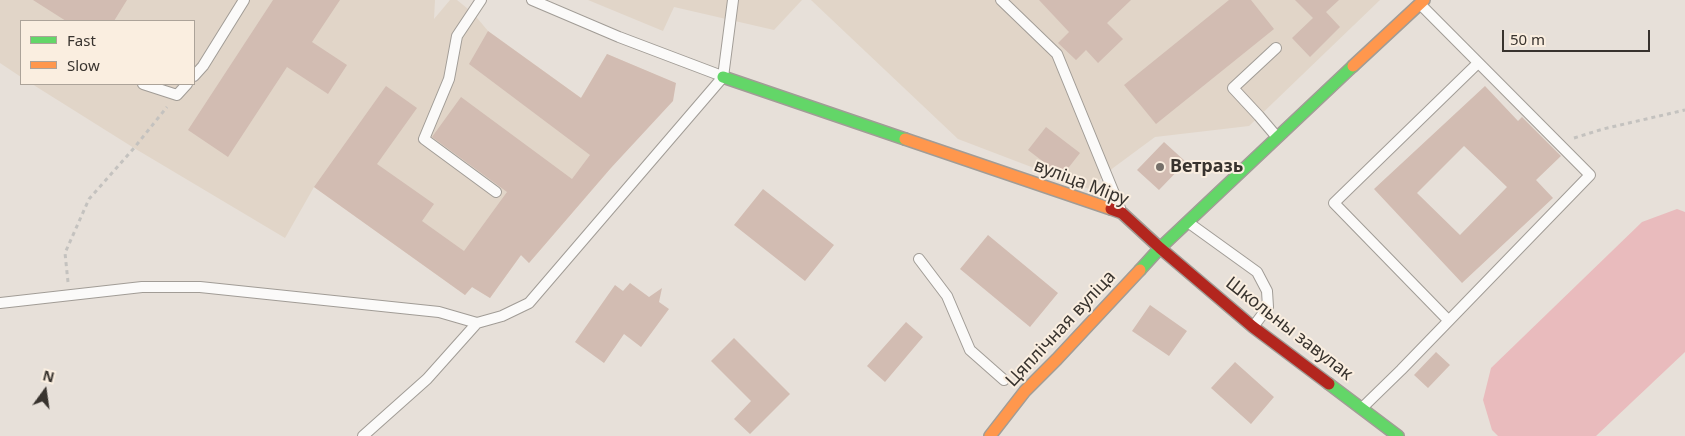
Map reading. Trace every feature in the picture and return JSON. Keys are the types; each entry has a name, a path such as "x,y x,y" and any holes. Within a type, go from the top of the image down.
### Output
{"street":[{"path":"1160,248 1422,2"},
{"name":"вуліца Міру","path":"723,77 1122,213 1160,248"},
{"name":"Школьны завулак","path":"1160,248 1253,327 1398,436"},
{"name":"Цяплічная вуліца","path":"990,436 1025,392 1160,248"}],"lane":[{"path":"195,75 203,66 244,0"},
{"path":"481,0 457,36 449,79 424,139 496,192"},
{"path":"532,0 723,77"},
{"path":"0,303 142,287 200,287 439,312 477,323 502,316 529,303 723,77 733,0"},
{"path":"1001,0 1057,54 1122,213"},
{"path":"1362,408 1590,175 1478,63 1422,2"},
{"path":"1276,48 1233,88 1278,139"},
{"path":"1448,320 1334,203 1478,63"},
{"path":"146,85 177,95 186,85"},
{"path":"1188,223 1257,272 1267,291 1268,307 1253,327"},
{"path":"919,259 947,296 970,350 1004,380"},
{"path":"363,436 427,379 477,323"}],"path":[{"path":"70,295 64,253 89,199 177,95"},
{"path":"1559,144 1602,129 1685,110"}],"shaded area":[{"path":"0,0 435,0 434,19 450,0 457,0 473,13 488,31 581,98 607,54 675,83 610,169 529,263 521,255 490,298 472,287 465,295 314,187 285,238 134,148 34,85 195,85 195,20 20,20 20,76 0,63"},
{"path":"588,0 802,0 774,30 674,7 663,31"},
{"path":"811,0 1380,0 1249,126 1155,137 1113,168 1089,189 958,139"},
{"path":"1677,209 1685,212 1685,352 1596,436 1498,436 1492,430 1483,400 1491,368 1642,222"}],"building":[{"path":"33,0 127,0 115,20 64,20"},
{"path":"273,0 340,0 312,42 347,65 328,94 287,67 228,157 188,130"},
{"path":"1039,0 1131,0 1107,23 1123,39 1098,63 1086,50 1076,60 1058,43 1069,32"},
{"path":"1229,0 1251,0 1274,29 1156,124 1124,85"},
{"path":"1295,0 1339,0 1326,12 1340,27 1310,57 1292,38 1313,18"},
{"path":"488,31 581,98 607,54 676,83 673,101 610,169 529,263 521,255 490,298 472,287 465,295 314,187 386,86 417,108 377,164 434,204 422,221 464,251 507,192 432,137 461,97 572,179 590,155 469,64"},
{"path":"1485,86 1518,121 1522,117 1561,156 1536,180 1553,198 1462,283 1374,189","holes":["1464,146 1507,187 1460,235 1417,193"]},
{"path":"1046,127 1080,153 1062,176 1028,150"},
{"path":"1164,142 1186,162 1159,190 1137,170"},
{"path":"763,189 834,245 805,281 734,225"},
{"path":"988,235 1058,293 1030,327 960,269"},
{"path":"630,283 649,297 662,288 659,302 669,309 641,347 624,334 604,363 575,342 615,285 623,291"},
{"path":"1150,305 1187,331 1169,356 1132,331"},
{"path":"906,322 923,337 885,382 867,366"},
{"path":"734,338 790,394 750,434 734,419 751,401 711,361"},
{"path":"1436,352 1450,365 1428,388 1414,375"},
{"path":"1235,362 1274,397 1251,424 1211,388"}],"traffic: fast":[{"path":"1140,270 1160,248 1353,66"},
{"path":"723,77 905,139"},
{"path":"1329,384 1398,436"}],"traffic: slow":[{"path":"1353,66 1424,0"},
{"path":"905,139 1111,209"},
{"path":"990,436 1025,391 1140,270"}],"traffic: jam":[{"path":"1111,209 1122,213 1253,327 1329,384"}],"place":[{"name":"Ветразь","path":"1160,167"}]}
